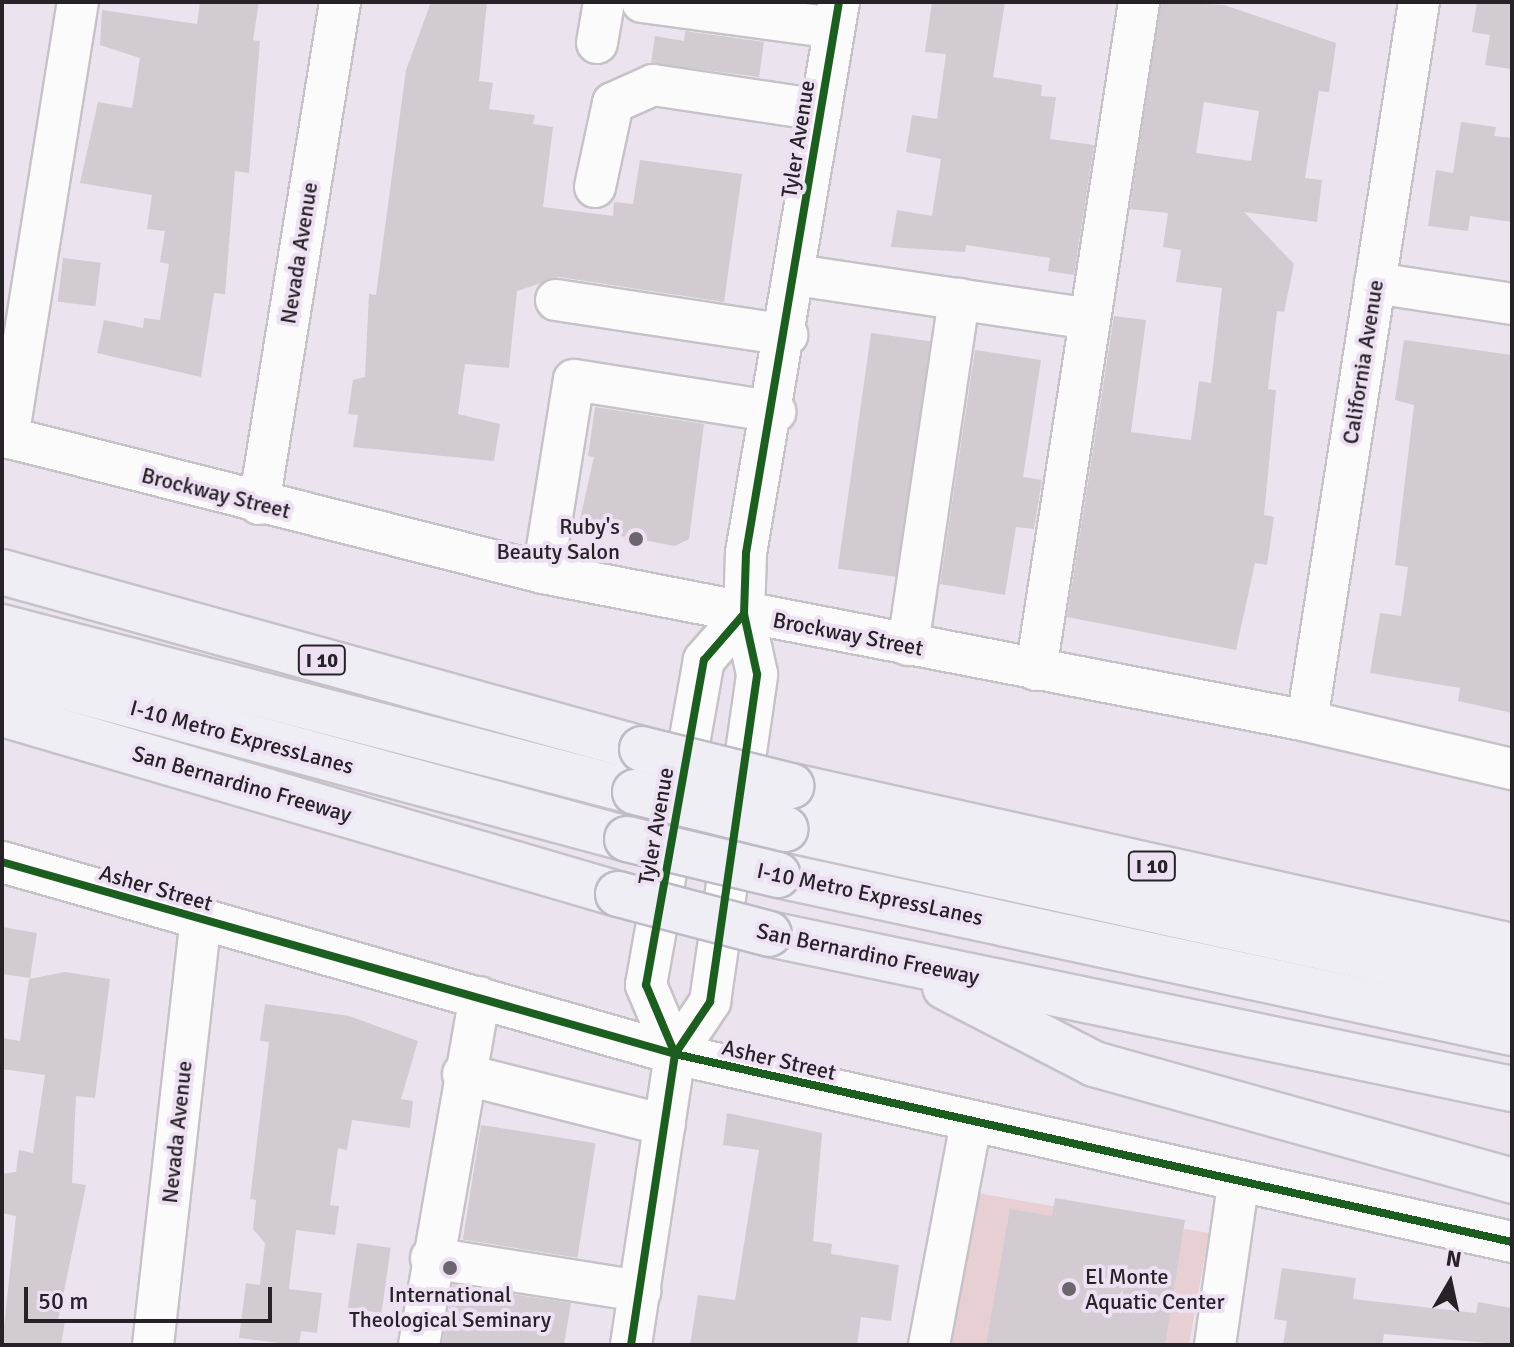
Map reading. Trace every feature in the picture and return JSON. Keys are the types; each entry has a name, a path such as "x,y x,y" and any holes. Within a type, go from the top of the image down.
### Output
{"highway":[{"name":"I 10","path":"2,572 642,749 792,786 1512,946"},
{"name":"I-10 Metro ExpressLanes","path":"2,627 786,829 1512,989"},
{"name":"I-10 Metro ExpressLanes","path":"2,670 627,839 778,875 1512,1033"},
{"name":"San Bernardino Freeway","path":"2,714 618,894 769,934 1512,1089"},
{"path":"897,962 1094,1064 1512,1181"}],"street":[{"path":"5,437 78,2"},
{"name":"Nevada Avenue","path":"259,504 340,2"},
{"path":"597,43 604,2"},
{"path":"642,2 836,15"},
{"path":"1036,670 1139,2"},
{"name":"California Avenue","path":"1307,721 1419,2"},
{"name":"Tyler Avenue","path":"631,1345 675,1054 710,1002 757,674 744,614 746,553 775,412 836,15"},
{"path":"595,187 613,103 653,85 821,110"},
{"path":"796,275 1090,319"},
{"path":"1375,283 1512,304"},
{"path":"908,645 959,299"},
{"path":"556,300 787,335"},
{"path":"543,573 574,380 775,412"},
{"name":"Brockway Street","path":"5,437 259,504 543,573 1307,721 1512,769"},
{"name":"Tyler Avenue","path":"675,1054 646,985 704,660 744,614"},
{"name":"Asher Street","path":"2,862 675,1054 1238,1186 1512,1242"},
{"name":"Nevada Avenue","path":"153,1345 201,920"},
{"path":"419,1345 463,1074 480,997"},
{"path":"463,1074 665,1125"},
{"path":"929,1345 971,1123"},
{"path":"1215,1345 1238,1186"},
{"path":"431,1258 640,1291"}],"shaded area":[{"name":"El Monte Aquatic Center","path":"954,1189 1209,1233 1189,1345 930,1345"}],"building":[{"path":"200,2 259,2 253,40 260,41 249,173 235,171 225,294 214,293 201,377 97,353 104,320 143,328 144,318 160,320 169,264 160,262 165,231 147,229 152,195 80,183 98,102 132,108 140,58 100,45 102,10 197,24"},
{"path":"431,2 487,2 479,81 493,83 489,109 535,115 533,124 553,127 543,207 613,216 614,202 633,204 640,160 742,174 724,302 559,277 517,291 509,368 465,364 458,414 500,424 494,461 353,447 358,415 348,414 353,380 365,377 369,294 376,295 406,70"},
{"path":"932,2 1005,2 993,77 1042,85 1041,96 1056,97 1050,139 1094,145 1074,275 1048,271 1050,258 966,245 965,252 891,247 897,210 932,216 941,159 906,152 912,115 937,119 946,54 925,52"},
{"path":"1161,2 1224,5 1336,43 1329,92 1319,91 1305,178 1322,180 1317,222 1244,212 1294,264 1284,312 1277,311 1268,389 1276,390 1264,515 1274,517 1267,565 1255,563 1236,650 1067,617 1114,316 1146,320 1131,432 1191,440 1199,381 1211,383 1222,288 1176,282 1181,250 1163,247 1168,213 1130,209","holes":["1204,102 1259,111 1251,161 1196,153"]},
{"path":"1477,2 1512,2 1512,69 1485,65 1490,35 1472,32"},
{"path":"685,31 764,42 759,77 651,63 655,36 684,41"},
{"path":"1461,122 1496,127 1494,136 1512,138 1512,222 1470,216 1468,231 1428,226 1436,170 1453,173"},
{"path":"63,258 101,263 95,306 58,302"},
{"path":"871,333 930,341 897,577 838,569"},
{"path":"1404,340 1512,355 1512,713 1458,701 1460,688 1370,673 1380,613 1401,616 1408,567 1395,565 1414,405 1395,400"},
{"path":"975,350 1041,360 1023,477 1042,480 1034,529 1016,527 1005,595 940,584"},
{"path":"595,407 704,424 689,539 675,546 578,528 594,457 588,456"},
{"path":"2,927 37,933 30,978 2,974"},
{"path":"65,972 110,979 95,1098 76,1096 72,1183 86,1185 58,1320 65,1321 61,1345 2,1345 16,1216 2,1213 2,1174 16,1172 19,1150 33,1153 45,1075 2,1069 2,1038 20,1041 29,979"},
{"path":"265,1004 349,1016 418,1041 401,1099 413,1101 410,1128 352,1120 347,1150 338,1148 330,1205 339,1206 335,1235 296,1230 289,1289 322,1293 317,1333 301,1331 299,1345 239,1338 246,1283 260,1285 265,1243 253,1229 256,1200 250,1199 269,1042 260,1041"},
{"path":"727,1113 822,1133 813,1241 832,1244 831,1254 899,1265 891,1321 861,1317 857,1345 690,1345 698,1295 735,1300 759,1150 723,1145"},
{"path":"481,1125 596,1143 577,1258 463,1240"},
{"name":"El Monte Aquatic Center","path":"1055,1198 1185,1220 1165,1345 986,1345 1010,1209 1052,1216"},
{"path":"357,1243 391,1248 381,1313 348,1308"},
{"path":"1282,1268 1356,1278 1353,1299 1476,1313 1478,1302 1512,1308 1512,1345 1384,1334 1382,1345 1283,1345 1287,1321 1274,1319"},
{"path":"453,1285 571,1303 564,1345 442,1345"}],"cycle path":[{"path":"631,1345 675,1054 710,1002 757,674 744,614 746,553 839,2"},
{"path":"675,1054 646,985 704,660 744,614"},
{"path":"2,862 675,1054 1512,1242"}],"place":[{"name":"Ruby's Beauty Salon","path":"636,539"},
{"name":"International Theological Seminary","path":"450,1268"},
{"name":"El Monte Aquatic Center","path":"1069,1289"}]}
